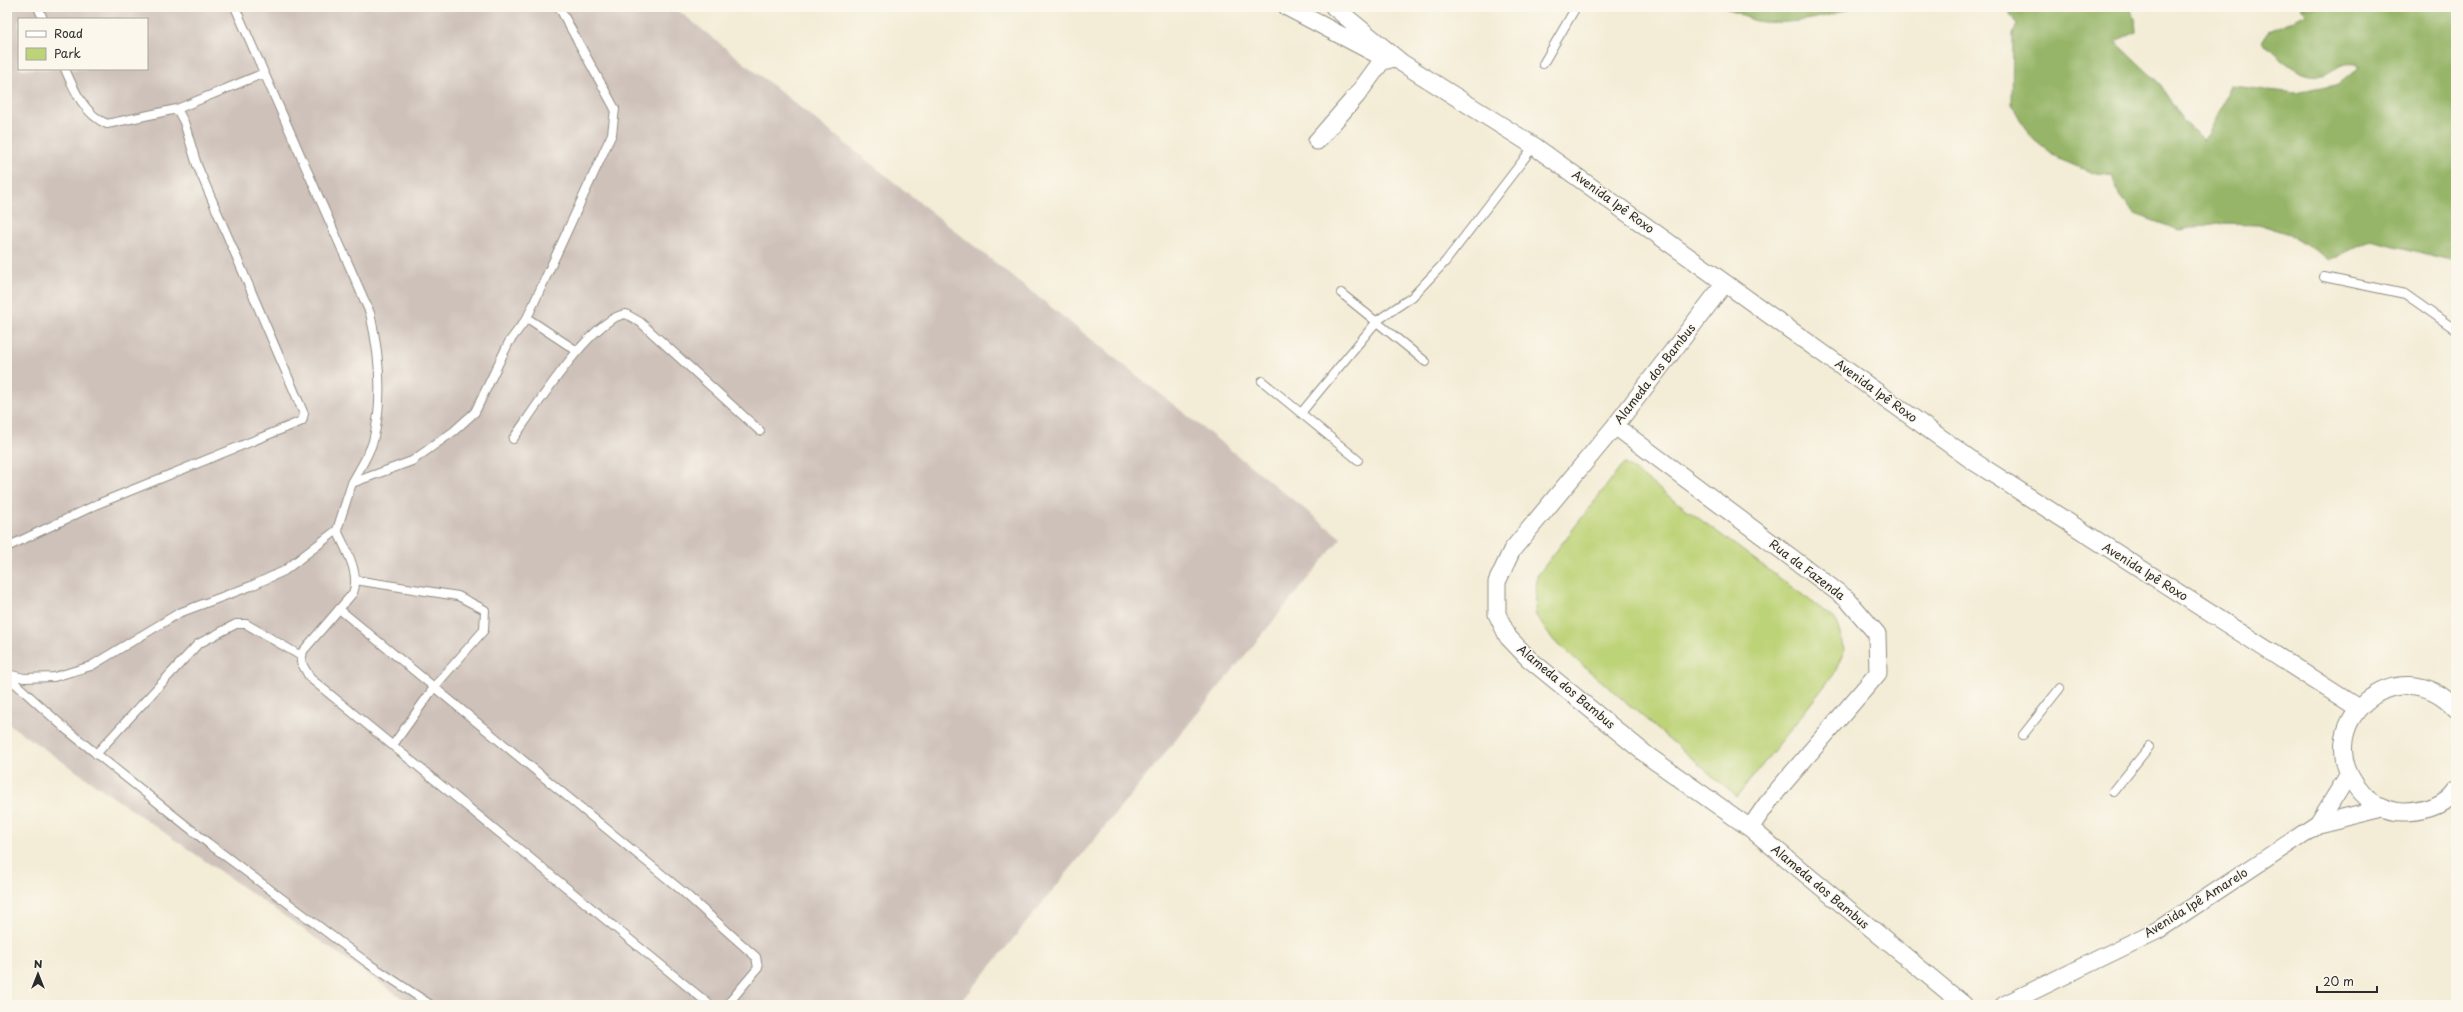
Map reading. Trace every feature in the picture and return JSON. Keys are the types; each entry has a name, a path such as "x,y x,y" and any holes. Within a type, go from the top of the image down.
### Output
{"street":[{"name":"Avenida Ipê Roxo","path":"1289,7 1384,58 1402,63"},
{"name":"Avenida Ipê Roxo","path":"1334,7 1402,63 1534,146 2004,482 2358,708"},
{"path":"1317,141 1357,95 1384,58"},
{"name":"Alameda dos Bambus","path":"1725,283 1615,426 1512,550 1497,582 1497,614 1508,637 1528,658 1648,756 1750,828 1964,1005"},
{"name":"Rua da Fazenda","path":"1615,426 1847,599 1877,634 1878,673 1771,798 1750,828"},
{"path":"2453,700 2429,690 2402,686 2386,689 2370,697 2358,708 2348,725 2343,745 2345,764 2353,783 2366,798 2383,808 2402,812 2421,811 2439,804 2455,791"},
{"name":"Avenida Ipê Amarelo","path":"2318,824 2349,774"},
{"name":"Avenida Ipê Amarelo","path":"2004,1005 2158,930 2318,824 2383,808"}],"lane":[{"path":"38,7 43,18"},
{"path":"7,675 24,678 54,677 91,666 179,613 251,586 284,571 337,530 352,483 372,442 378,411 380,378 370,313 235,7"},
{"path":"352,483 412,461 454,431 475,412 510,342 527,318 612,134 615,109 559,7"},
{"path":"1543,64 1576,7"},
{"path":"65,70 78,97 97,120 107,124 177,109 264,73"},
{"path":"7,546 100,503 302,421 304,414 197,165 184,122 177,109"},
{"path":"1300,413 1376,322 1403,305 1440,268 1534,146"},
{"path":"2324,277 2405,294 2456,330"},
{"path":"1341,293 1426,362"},
{"path":"514,439 577,351 614,316 626,314 640,322 760,431"},
{"path":"527,318 577,351"},
{"path":"1262,381 1358,460"},
{"path":"337,530 356,580 353,593 301,656 303,669 310,678 710,1005"},
{"path":"356,580 458,596 485,610 484,630 435,686 392,745"},
{"path":"339,609 435,686 681,890 756,957 758,968 727,1005"},
{"path":"96,754 198,644 236,624 246,624 301,656"},
{"path":"7,675 96,754 239,866 369,964 431,1005"},
{"path":"2023,735 2060,688"},
{"path":"2113,792 2148,747"}],"shaded area":[{"path":"7,7 674,7 1341,538 959,1005 412,1005 7,723"}],"green space":[{"path":"1726,7 1853,7 1818,18 1792,22 1768,22 1753,20"},
{"path":"2006,7 2129,7 2135,18 2136,32 2115,41 2160,84 2183,120 2203,140 2209,133 2231,86 2296,93 2336,85 2359,68 2356,64 2346,64 2325,74 2307,74 2290,66 2262,41 2269,31 2307,14 2300,7 2456,7 2456,259 2451,260 2371,240 2330,260 2290,234 2258,224 2218,223 2179,230 2135,214 2120,197 2112,176 2088,171 2059,159 2029,135 2012,105 2013,34 2017,25"},
{"path":"1624,463 1835,619 1845,649 1834,674 1737,797 1552,639 1535,614 1537,576"}]}
